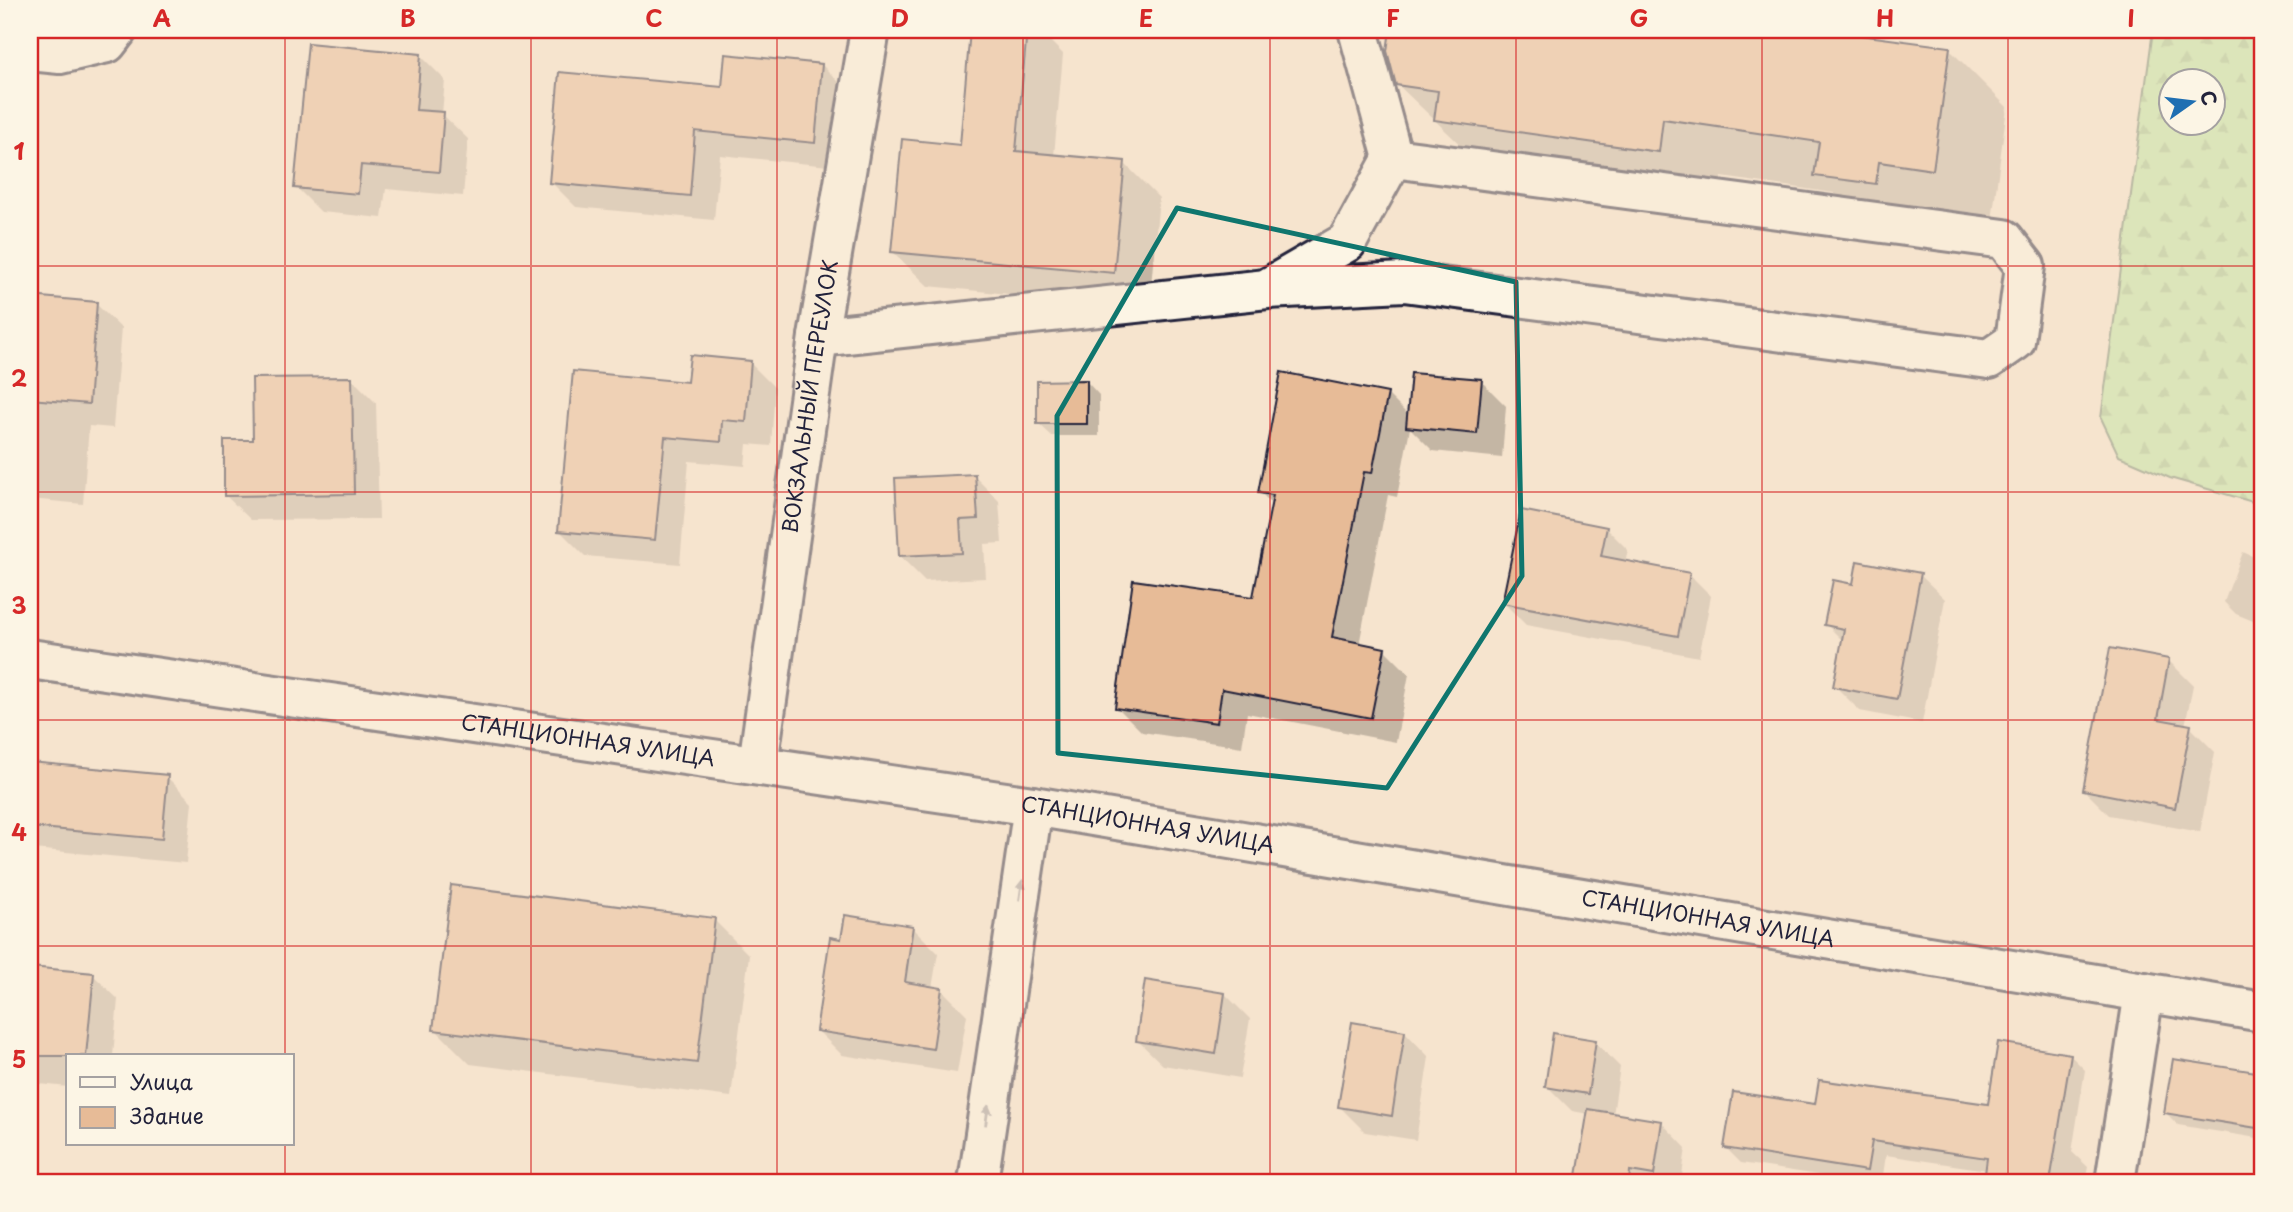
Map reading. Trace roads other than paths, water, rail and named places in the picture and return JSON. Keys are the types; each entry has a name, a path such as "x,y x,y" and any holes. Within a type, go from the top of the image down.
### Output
{"main road":[{"path":"30,51 60,54 107,43 117,30"},
{"name":"ВОКЗАЛЬНЫЙ ПЕРЕУЛОК","path":"758,764 818,337 870,30"},
{"path":"1267,289 1347,242 1393,158 1358,30"},
{"path":"818,337 1267,289 1404,282 1989,359 2015,341 2025,266 2004,239 1393,158"},
{"name":"СТАНЦИОННАЯ УЛИЦА","path":"30,659 1033,806 2263,1012"},
{"path":"978,1182 1033,806"},
{"path":"2115,1182 2144,992"}]}
